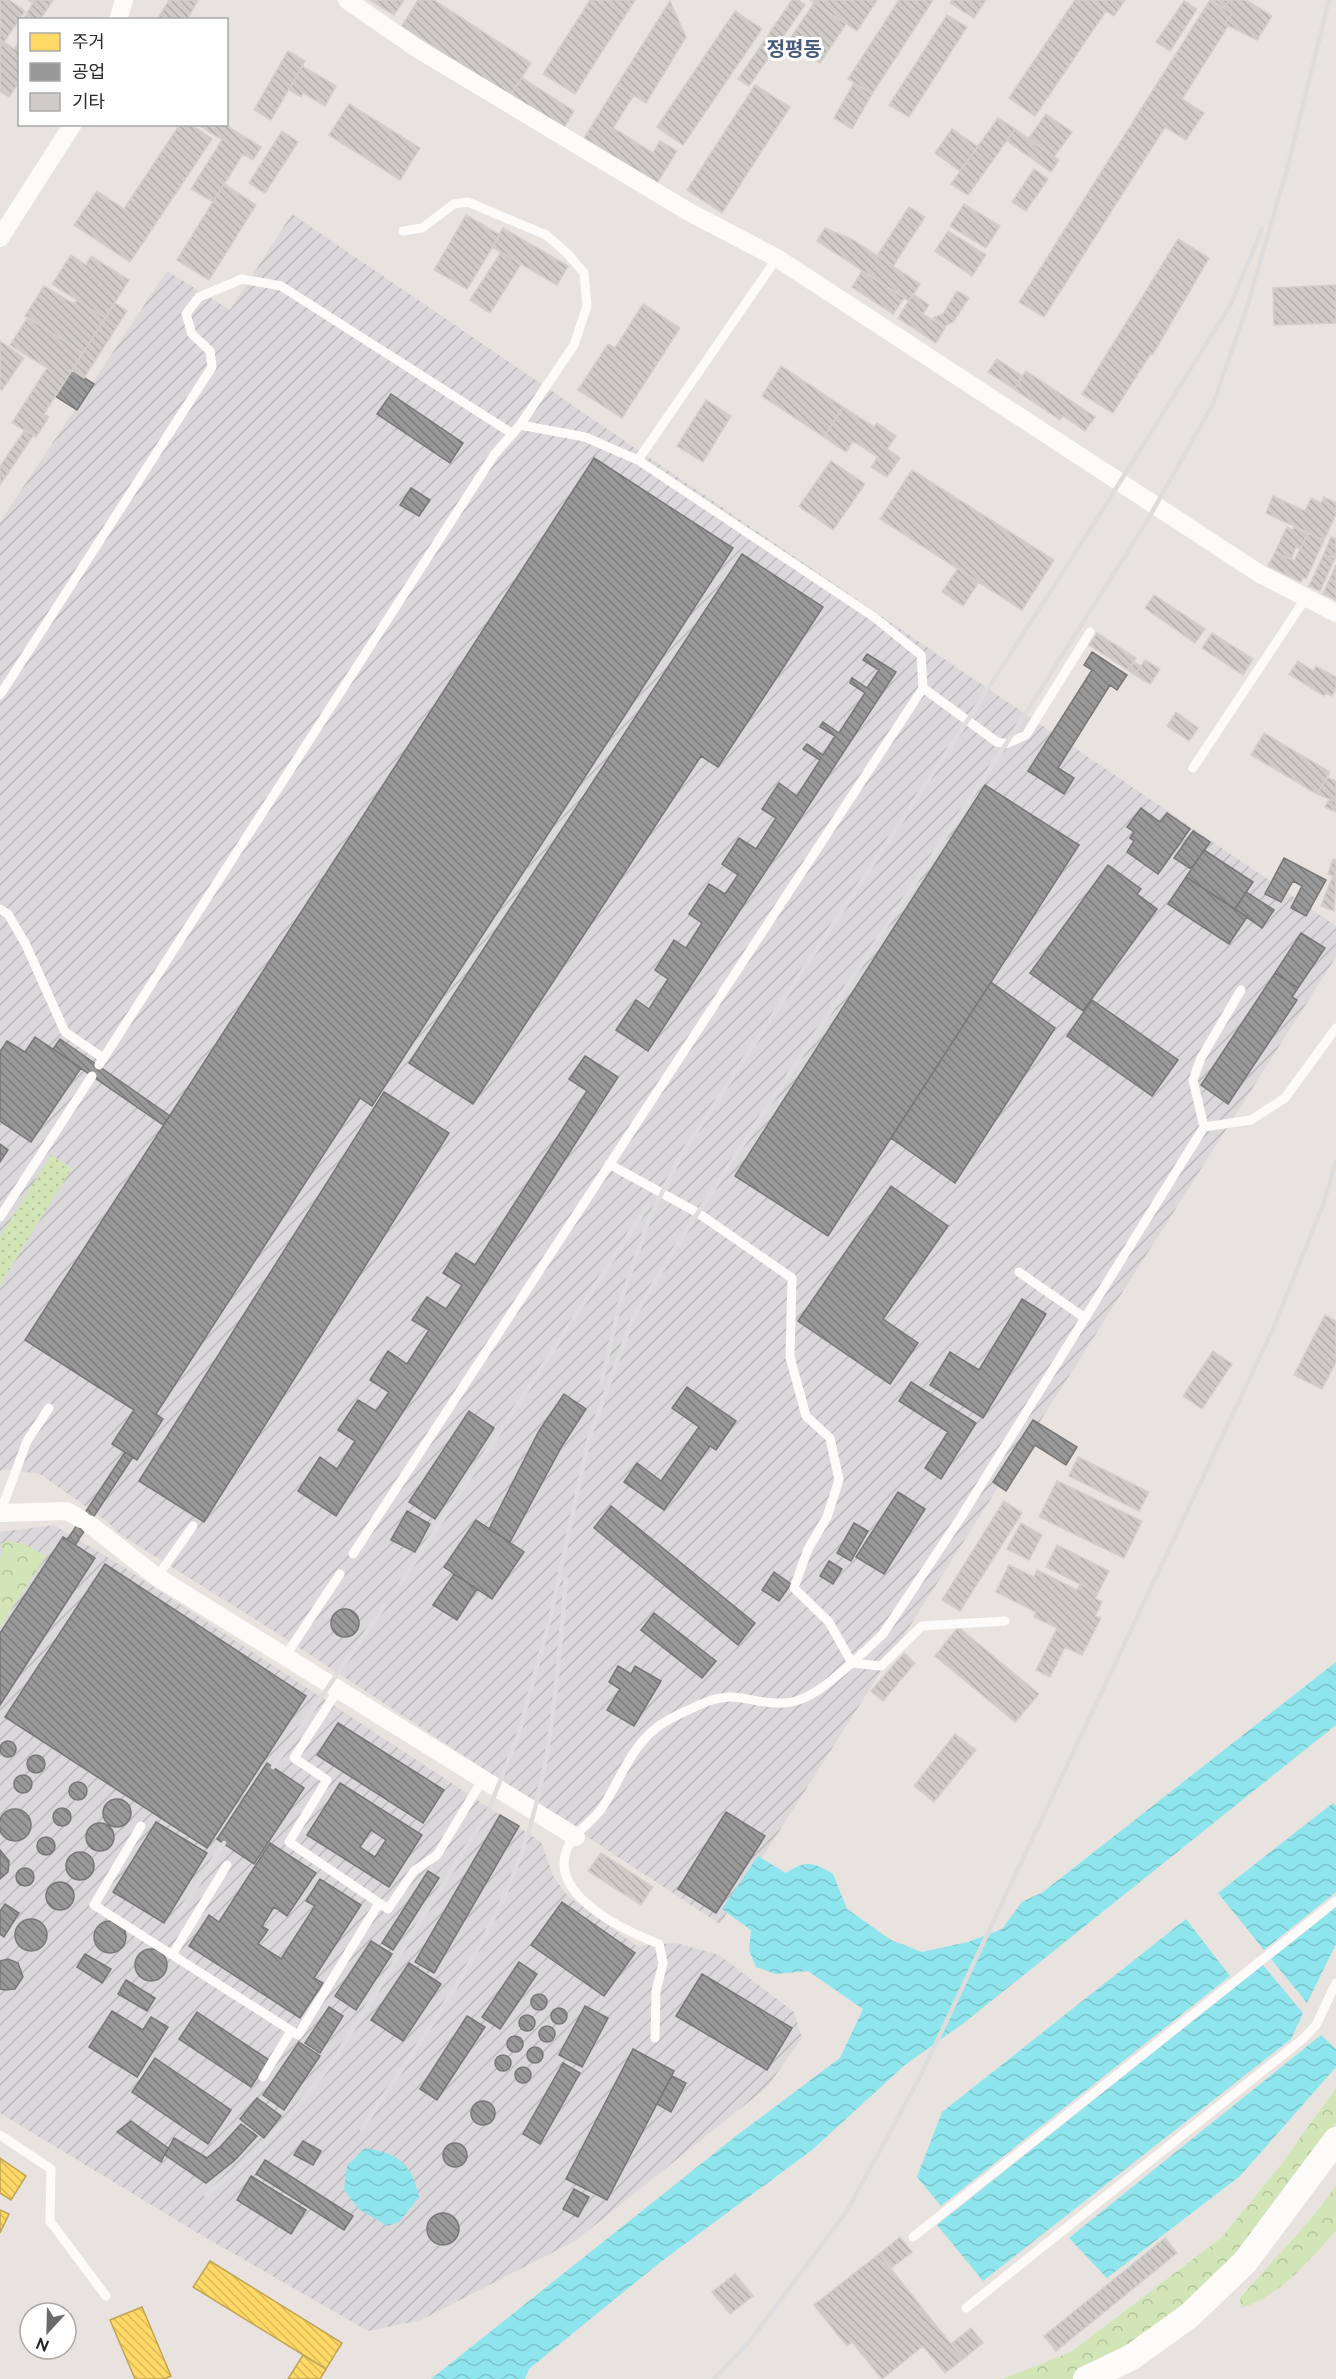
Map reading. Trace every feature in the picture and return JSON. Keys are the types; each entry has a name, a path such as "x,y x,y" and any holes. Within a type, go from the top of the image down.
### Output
{"main road":[{"path":"1086,2379 1132,2357 1190,2315 1245,2262 1336,2140"}],"street":[{"path":"119,18 124,0"},
{"path":"347,0 418,49 689,212 777,258 1260,574 1336,613"},
{"path":"0,238 72,126"},
{"path":"0,1513 67,1511 85,1521 157,1577 284,1658 576,1837"}],"lane":[{"path":"0,909 8,914 26,945 65,1032 101,1062 494,455 520,425 573,345 587,306 584,273 568,254 546,236 513,219 468,202 454,204 422,228 403,231"},
{"path":"638,460 777,258"},
{"path":"0,695 212,367 210,351 192,334 186,314 199,297 242,279 281,286 513,434"},
{"path":"353,1554 923,688 921,655 874,618 638,460 585,437 520,425"},
{"path":"1193,768 1305,599"},
{"path":"923,688 997,742 1006,744 1026,735 1089,632"},
{"path":"655,2038 656,1991 663,1963 659,1944 631,1933 585,1904 565,1874 566,1850 601,1809 626,1766 655,1729 702,1704 735,1695 784,1704 820,1690 883,1634 961,1517 1204,1126 1193,1080 1201,1058 1242,990"},
{"path":"1204,1126 1251,1120 1285,1098 1336,1028"},
{"path":"0,1217 92,1076"},
{"path":"609,1164 698,1213 792,1278 790,1357 806,1416 830,1438 839,1480 828,1517 808,1549 794,1588 829,1623 852,1662"},
{"path":"1019,1272 1085,1318"},
{"path":"0,1513 27,1441 49,1408"},
{"path":"157,1577 193,1526"},
{"path":"284,1658 340,1574"},
{"path":"852,1662 881,1666 922,1626 1005,1621"},
{"path":"338,1690 294,1758 327,1780 290,1842 388,1909 414,1871 437,1855 483,1779"},
{"path":"141,1826 94,1905 298,2035 379,1903"},
{"path":"172,1955 227,1866"},
{"path":"913,2237 1336,1901"},
{"path":"966,2308 1304,2038 1316,2025 1336,1983"},
{"path":"263,2078 291,2031"},
{"path":"0,2135 51,2169 50,2221 106,2296"}],"shaded area":[{"path":"292,214 1336,926 1336,957 720,1924 277,1633 121,1535 105,1520 40,1474 4,1469 0,1471 0,522 167,271 230,310"},
{"path":"54,1525 122,1566 541,1842 554,1878 568,1896 637,1946 676,1943 719,1955 794,2012 802,2038 767,2087 575,2241 421,2320 368,2331 196,2232 0,2113 0,1532"}],"green space":[{"path":"51,1155 72,1168 0,1285 0,1237"},
{"path":"9,1541 26,1545 46,1556 0,1627 0,1558 3,1553 0,1544"},
{"path":"1336,2088 1336,2122 1328,2135 1232,2261 1179,2310 1125,2351 1073,2379 1003,2379 1071,2352 1221,2238 1280,2166"},
{"path":"1336,2186 1336,2231 1281,2286 1241,2308 1240,2298 1311,2219"}],"water":[{"path":"1336,1662 1336,1725 965,2022 905,2065 812,2150 658,2264 529,2369 525,2379 431,2379 736,2136 840,2058 863,2009 808,1971 776,1974 756,1967 749,1950 751,1930 722,1909 758,1856 786,1873 804,1864 810,1864 833,1874 847,1909 891,1940 922,1952 968,1942 1002,1929 1022,1902 1043,1892"},
{"path":"1333,1803 1336,1806 1336,1892 1264,1950 1218,1893"},
{"path":"1336,1907 1336,1944 1307,2003 1271,1959"},
{"path":"1186,1919 1230,1976 941,2206 917,2177 942,2112"},
{"path":"1263,1965 1303,2013 1291,2039 983,2281 937,2225"},
{"path":"1321,2035 1336,2049 1336,2067 1240,2176 1107,2278 1069,2238"},
{"path":"365,2148 395,2157 408,2168 412,2176 419,2197 399,2222 387,2226 359,2209 344,2190 347,2166"}],"building: 주거":[{"path":"0,2158 26,2176 11,2200 0,2193"},
{"path":"0,2210 9,2214 0,2233"},
{"path":"210,2261 342,2343 326,2369 193,2287"},
{"path":"142,2307 171,2376 164,2379 135,2379 110,2320"},
{"path":"303,2355 326,2369 320,2379 288,2379"}],"building: 공업":[{"path":"72,370 94,384 77,410 55,396"},
{"path":"391,394 463,443 450,463 377,414"},
{"path":"594,458 733,548 372,1106 360,1098 156,1414 163,1419 137,1460 112,1444 134,1410 25,1340"},
{"path":"411,488 430,500 419,516 400,505"},
{"path":"742,554 823,607 718,767 701,756 473,1104 409,1063"},
{"path":"1092,652 1127,675 1117,690 1110,685 1058,768 1074,778 1064,794 1028,771 1092,670 1084,665"},
{"path":"867,654 896,672 648,1051 616,1030 636,1000 649,1009 668,979 655,970 674,940 686,948 702,923 689,914 709,884 725,894 738,875 722,864 739,838 756,849 776,818 762,809 779,783 797,796 820,760 803,749 807,744 823,755 835,736 820,727 823,722 839,733 865,693 850,683 852,678 867,688 879,670 863,660"},
{"path":"985,785 1079,845 828,1236 735,1176"},
{"path":"1141,808 1160,822 1167,813 1190,829 1158,874 1127,852 1134,841 1130,838 1134,832 1127,827"},
{"path":"1193,831 1210,842 1191,869 1174,858"},
{"path":"1204,850 1253,882 1235,909 1186,877"},
{"path":"1284,858 1326,880 1306,916 1291,908 1302,886 1293,881 1281,902 1265,894"},
{"path":"1108,865 1141,889 1137,894 1157,909 1083,1011 1030,973"},
{"path":"1186,877 1247,917 1229,944 1168,904"},
{"path":"1246,892 1274,910 1262,928 1235,909"},
{"path":"1301,933 1325,948 1298,988 1275,973"},
{"path":"1275,973 1298,988 1292,997 1297,1000 1228,1104 1201,1085"},
{"path":"991,982 1055,1028 955,1183 891,1138"},
{"path":"1092,1000 1178,1060 1152,1096 1067,1036"},
{"path":"35,1037 81,1068 31,1142 0,1121 0,1052 7,1041 25,1052"},
{"path":"60,1039 170,1116 163,1125 53,1049"},
{"path":"585,1056 618,1077 336,1516 298,1491 320,1457 337,1469 355,1441 338,1430 358,1400 376,1411 389,1392 370,1380 388,1351 407,1364 429,1330 412,1320 427,1297 446,1309 462,1285 443,1273 456,1253 475,1265 587,1091 569,1079"},
{"path":"384,1092 449,1133 204,1522 139,1481"},
{"path":"0,1144 8,1150 0,1162"},
{"path":"891,1186 948,1226 883,1319 918,1343 890,1384 798,1321"},
{"path":"1022,1299 1046,1314 983,1418 930,1385 950,1352 979,1370"},
{"path":"911,1382 976,1423 941,1479 925,1468 948,1432 899,1401"},
{"path":"687,1387 736,1421 716,1450 710,1446 664,1510 624,1482 637,1463 661,1481 699,1427 672,1408"},
{"path":"564,1394 586,1409 562,1446 510,1542 489,1529 539,1431"},
{"path":"469,1411 494,1428 435,1519 409,1502"},
{"path":"1033,1420 1077,1447 1066,1465 1035,1445 1006,1491 993,1482"},
{"path":"125,1452 133,1457 75,1545 67,1540"},
{"path":"898,1492 925,1509 884,1574 856,1557"},
{"path":"611,1506 755,1623 738,1645 594,1528"},
{"path":"407,1511 430,1524 415,1552 391,1540"},
{"path":"476,1520 524,1552 492,1599 444,1567"},
{"path":"854,1523 868,1531 851,1561 837,1553"},
{"path":"63,1537 95,1558 0,1705 0,1633"},
{"path":"829,1561 842,1569 833,1584 820,1576"},
{"path":"105,1564 306,1696 207,1848 5,1717"},
{"path":"774,1572 791,1584 779,1601 762,1590"},
{"path":"454,1574 477,1589 457,1620 433,1605"},
{"path":"345,1609 355,1613 359,1623 355,1633 345,1637 335,1633 331,1623 335,1613"},
{"path":"654,1613 716,1661 702,1678 641,1630"},
{"path":"618,1666 631,1674 635,1666 661,1681 634,1726 607,1710 620,1689 609,1682"},
{"path":"338,1723 444,1790 423,1823 317,1755"},
{"path":"8,1741 16,1749 8,1757 0,1749"},
{"path":"36,1755 42,1758 45,1764 42,1770 36,1773 30,1770 27,1764 30,1758"},
{"path":"267,1763 304,1788 254,1864 217,1839"},
{"path":"23,1775 29,1778 32,1784 29,1790 23,1793 17,1790 14,1784 17,1778"},
{"path":"78,1782 84,1785 87,1791 84,1797 78,1800 72,1797 69,1791 72,1785"},
{"path":"340,1783 422,1835 389,1887 307,1835","holes":["371,1830 386,1840 375,1857 360,1847"]},
{"path":"117,1799 127,1803 131,1813 127,1823 117,1827 107,1823 103,1813 107,1803"},
{"path":"62,1808 68,1811 71,1817 68,1823 62,1826 56,1823 53,1817 56,1811"},
{"path":"15,1809 26,1814 31,1825 26,1836 15,1841 4,1836 -1,1825 4,1814"},
{"path":"726,1812 765,1836 716,1913 678,1889"},
{"path":"500,1815 519,1826 434,1973 415,1962"},
{"path":"156,1822 207,1853 164,1923 113,1892"},
{"path":"100,1823 110,1827 114,1837 110,1847 100,1851 90,1847 86,1837 90,1827"},
{"path":"46,1837 52,1840 55,1846 52,1852 46,1855 40,1852 37,1846 40,1840"},
{"path":"270,1843 316,1873 287,1916 274,1907 262,1926 268,1930 258,1944 281,1959 315,1906 306,1901 320,1879 361,1905 314,1978 323,1983 300,2018 189,1946 209,1915 219,1922"},
{"path":"0,1850 9,1861 8,1872 0,1879"},
{"path":"80,1852 90,1856 94,1866 90,1876 80,1880 70,1876 66,1866 70,1856"},
{"path":"25,1868 31,1871 34,1877 31,1883 25,1886 19,1883 16,1877 19,1871"},
{"path":"428,1871 439,1878 393,1950 382,1943"},
{"path":"60,1882 70,1886 74,1896 70,1906 60,1910 50,1906 46,1896 50,1886"},
{"path":"562,1902 635,1953 604,1996 531,1945"},
{"path":"5,1904 19,1913 4,1937 0,1934 0,1911"},
{"path":"31,1919 42,1924 47,1935 42,1946 31,1951 20,1946 15,1935 20,1924"},
{"path":"110,1921 121,1926 126,1937 121,1948 110,1953 99,1948 94,1937 99,1926"},
{"path":"371,1941 392,1954 356,2010 335,1996"},
{"path":"151,1949 162,1954 167,1965 162,1976 151,1981 140,1976 135,1965 140,1954"},
{"path":"85,1954 111,1969 102,1983 77,1967"},
{"path":"8,1959 18,1963 23,1977 15,1989 5,1990 0,1989 0,1961"},
{"path":"519,1962 537,1974 500,2029 482,2017"},
{"path":"409,1963 441,1984 403,2041 371,2020"},
{"path":"702,1974 792,2028 767,2070 676,2016"},
{"path":"126,1980 155,1998 147,2011 118,1994"},
{"path":"539,1994 547,2002 539,2010 531,2002"},
{"path":"585,2006 608,2018 582,2067 559,2055"},
{"path":"329,2007 343,2016 320,2053 305,2043"},
{"path":"559,2008 567,2016 559,2024 551,2016"},
{"path":"112,2011 143,2030 151,2017 168,2027 137,2077 89,2047"},
{"path":"197,2012 269,2060 251,2087 179,2039"},
{"path":"527,2015 535,2023 527,2031 519,2023"},
{"path":"467,2016 485,2027 437,2100 420,2089"},
{"path":"547,2026 555,2034 547,2042 539,2034"},
{"path":"515,2036 523,2044 515,2052 507,2044"},
{"path":"299,2042 320,2056 284,2110 263,2095"},
{"path":"535,2047 543,2055 535,2063 527,2055"},
{"path":"633,2049 674,2071 607,2200 566,2179"},
{"path":"503,2055 511,2063 503,2071 495,2063"},
{"path":"155,2058 231,2110 208,2144 132,2092"},
{"path":"563,2063 580,2073 540,2144 523,2134"},
{"path":"523,2067 531,2075 523,2083 515,2075"},
{"path":"672,2076 686,2083 671,2112 657,2104"},
{"path":"257,2098 281,2116 264,2138 240,2119"},
{"path":"483,2101 492,2104 495,2113 492,2122 483,2125 474,2122 471,2113 474,2104"},
{"path":"131,2121 168,2148 161,2162 117,2132"},
{"path":"241,2124 257,2136 235,2160 220,2147"},
{"path":"174,2138 207,2158 220,2147 235,2160 206,2183 165,2155"},
{"path":"303,2141 321,2151 313,2165 294,2155"},
{"path":"455,2143 464,2146 467,2155 464,2164 455,2167 446,2164 443,2155 446,2146"},
{"path":"265,2160 353,2216 344,2230 256,2174"},
{"path":"251,2176 306,2210 291,2234 237,2200"},
{"path":"574,2189 589,2197 578,2217 563,2209"},
{"path":"443,2213 454,2218 459,2229 454,2240 443,2245 432,2240 427,2229 432,2218"}],"building: 기타":[{"path":"0,0 9,0 25,11 18,18 0,48"},
{"path":"28,0 53,0 41,18 24,18 33,3"},
{"path":"169,0 198,0 188,18 158,18"},
{"path":"370,0 404,0 394,15"},
{"path":"418,0 434,0 531,63 510,96 402,26"},
{"path":"590,0 635,0 575,94 543,74"},
{"path":"792,0 798,0 805,5 749,86 738,79"},
{"path":"810,0 877,0 857,31"},
{"path":"899,0 933,0 872,94 848,79"},
{"path":"952,0 986,0 974,18 950,3"},
{"path":"1075,0 1090,0 1106,11 1035,116 1009,98"},
{"path":"1090,0 1125,0 1114,16"},
{"path":"1210,0 1232,13 1225,24 1228,26 1182,99 1204,113 1186,140 1165,127 1044,317 1019,302"},
{"path":"1212,0 1229,0 1224,8"},
{"path":"1229,0 1246,0 1272,16 1257,40 1225,24 1232,13 1224,8"},
{"path":"670,1 686,37 646,103 617,85"},
{"path":"1184,1 1197,9 1170,51 1156,42"},
{"path":"814,3 846,24 820,63 788,42"},
{"path":"735,11 762,29 683,145 657,127"},
{"path":"947,15 967,27 909,117 889,105"},
{"path":"4,42 14,49 18,43 18,84 9,97 0,91 0,48"},
{"path":"288,51 305,61 271,120 254,110"},
{"path":"302,66 336,86 325,106 303,93 301,97 289,90"},
{"path":"522,78 574,111 563,129 510,96"},
{"path":"854,83 872,94 852,129 834,118"},
{"path":"617,85 634,95 613,128 653,153 660,141 677,151 657,183 584,138"},
{"path":"755,85 790,107 722,213 687,190"},
{"path":"349,104 420,148 400,180 329,135"},
{"path":"1046,114 1072,132 1054,157 1028,139"},
{"path":"998,118 1015,129 968,195 951,184"},
{"path":"179,126 194,126 212,139 130,262 74,225 97,191 124,209"},
{"path":"200,126 227,126 261,147 253,160 243,154 213,202 191,189 222,140"},
{"path":"952,129 978,147 960,171 935,153"},
{"path":"1015,129 1059,160 1051,172 1007,141"},
{"path":"282,131 298,142 265,193 249,183"},
{"path":"1034,169 1048,179 1026,211 1012,202"},
{"path":"224,184 256,205 209,280 177,260"},
{"path":"964,204 1000,226 986,248 950,226"},
{"path":"909,207 925,217 893,266 877,256"},
{"path":"466,215 500,235 467,289 434,270"},
{"path":"503,228 568,266 557,285 492,247"},
{"path":"825,228 853,240 920,284 909,301 817,241"},
{"path":"948,231 986,255 972,276 935,251"},
{"path":"1178,239 1209,258 1153,354 1151,353 1113,413 1082,394"},
{"path":"501,252 521,264 490,313 470,300"},
{"path":"71,255 86,265 91,256 129,280 105,318 52,284"},
{"path":"862,271 904,298 893,314 852,287"},
{"path":"1336,285 1336,323 1274,325 1273,288"},
{"path":"44,286 74,304 77,300 105,318 83,353 25,316"},
{"path":"957,291 969,298 953,322 943,327 933,318 943,314"},
{"path":"913,294 929,305 923,314 945,328 936,343 898,318"},
{"path":"115,303 127,311 84,378 72,370"},
{"path":"643,304 680,328 622,418 578,390 608,344 615,348"},
{"path":"28,317 83,353 44,414 49,417 36,437 12,423 47,368 10,345"},
{"path":"0,341 24,358 2,390 0,389"},
{"path":"997,359 1022,376 1014,389 988,372"},
{"path":"781,366 843,407 824,437 762,396"},
{"path":"1026,371 1095,417 1085,431 1063,416 1060,420 1014,389"},
{"path":"706,400 731,416 703,462 677,446"},
{"path":"843,407 874,427 877,423 896,436 887,449 900,458 887,477 871,467 878,457 853,441 846,452 824,437"},
{"path":"25,430 33,436 0,485 0,466"},
{"path":"831,461 865,484 833,530 799,506"},
{"path":"912,470 1054,560 1022,610 880,519"},
{"path":"1273,496 1305,511 1311,498 1321,503 1324,497 1336,503 1336,514 1324,540 1266,513"},
{"path":"1287,527 1293,530 1294,527 1308,533 1300,549 1296,547 1291,559 1275,552"},
{"path":"1308,533 1324,540 1306,579 1303,577 1301,582 1268,566 1275,552 1294,561"},
{"path":"1331,537 1336,539 1336,559 1324,554"},
{"path":"1324,554 1335,558 1320,591 1309,586"},
{"path":"1336,565 1336,600 1323,594"},
{"path":"958,568 979,582 963,606 942,592"},
{"path":"1154,595 1205,629 1195,643 1145,608"},
{"path":"1097,633 1136,658 1128,670 1089,645"},
{"path":"1212,633 1253,659 1243,675 1202,648"},
{"path":"1145,660 1160,669 1150,684 1135,675"},
{"path":"1298,661 1313,671 1316,666 1336,677 1336,688 1332,696 1326,693 1324,696 1289,674"},
{"path":"1134,662 1141,666 1135,675 1128,670"},
{"path":"1176,712 1198,728 1189,741 1167,726"},
{"path":"1264,733 1330,772 1317,794 1251,755"},
{"path":"1327,777 1336,781 1336,802 1317,794"},
{"path":"1329,799 1336,802 1336,812 1325,807"},
{"path":"1333,859 1336,860 1336,877 1328,874"},
{"path":"1333,875 1336,877 1334,911 1321,906"},
{"path":"1325,1315 1336,1321 1336,1362 1322,1389 1294,1375"},
{"path":"1213,1351 1232,1364 1202,1409 1183,1396"},
{"path":"1078,1457 1149,1492 1139,1511 1069,1476"},
{"path":"1057,1481 1142,1521 1124,1558 1039,1517"},
{"path":"1004,1501 1022,1513 960,1611 942,1600"},
{"path":"1021,1523 1042,1535 1029,1560 1007,1549"},
{"path":"1057,1545 1109,1571 1098,1593 1046,1567"},
{"path":"1009,1565 1034,1577 1037,1570 1077,1590 1080,1584 1098,1593 1095,1598 1102,1602 1095,1616 1101,1618 1082,1655 1065,1647 1050,1677 1036,1670 1057,1628 1034,1617 1036,1612 996,1592"},
{"path":"958,1627 1039,1694 1015,1722 935,1656"},
{"path":"904,1653 915,1663 883,1701 871,1691"},
{"path":"955,1734 976,1750 934,1802 914,1786"},
{"path":"601,1853 653,1887 641,1905 588,1871"},
{"path":"900,2237 912,2252 891,2268 879,2254"},
{"path":"1165,2238 1177,2253 1056,2351 1044,2336"},
{"path":"879,2254 963,2359 945,2373 923,2346 882,2379 852,2342 847,2346 814,2305"},
{"path":"735,2274 753,2296 730,2314 712,2292"},
{"path":"971,2328 983,2343 963,2359 951,2344"}],"railway":[{"path":"206,2195 260,2149 295,2110 333,2061 487,1814 518,1736 551,1615 589,1438 633,1318 680,1240 1006,744 1147,521 1213,404 1247,307 1287,169 1329,0"},
{"path":"601,1384 620,1303 649,1219 681,1155 977,706 1100,514 1231,304 1262,229"},
{"path":"714,2379 749,2342 847,2211 920,2077 1272,1331 1323,1205 1336,1162"},
{"path":"400,1584 648,1205"},
{"path":"362,2129 465,1971 484,1938 515,1870 537,1800 545,1764 556,1690 566,1579"},
{"path":"273,1767 385,1605"},
{"path":"178,1915 224,1843"}],"district":[{"name":"정평동","path":"794,49"}]}
